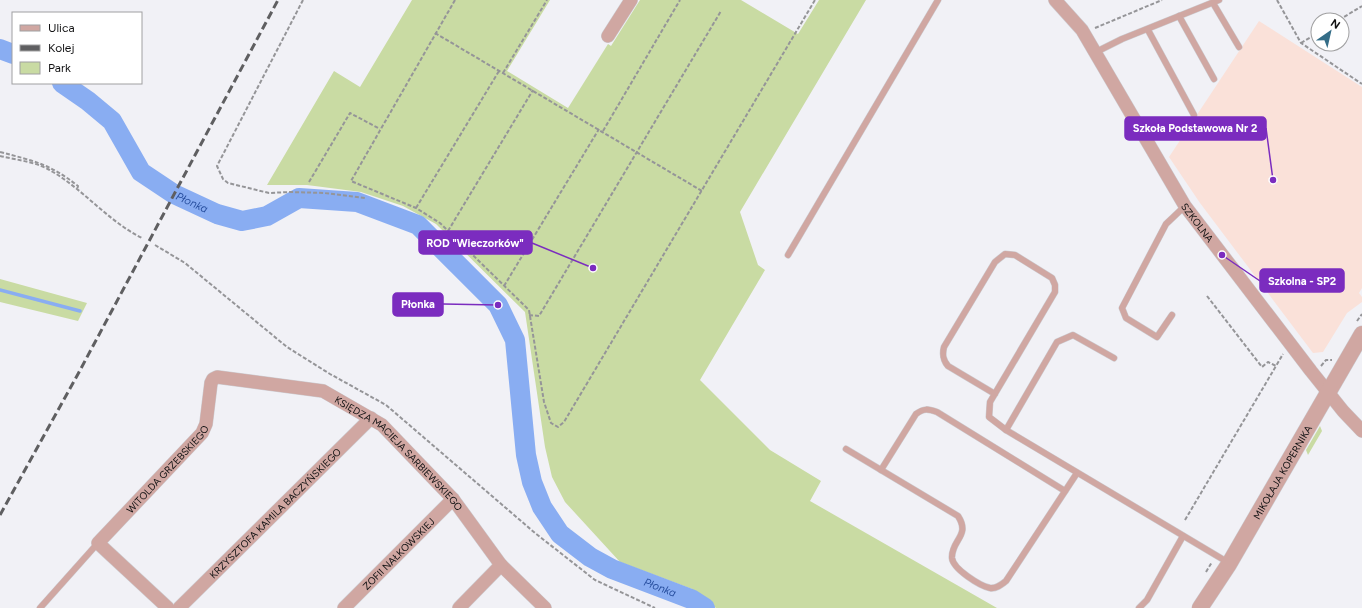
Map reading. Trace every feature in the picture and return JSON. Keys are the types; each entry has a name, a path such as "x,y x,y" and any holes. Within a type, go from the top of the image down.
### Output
{"street":[{"path":"608,36 631,0"},
{"name":"SZKOLNA","path":"1055,0 1082,30 1096,52 1175,190 1186,206 1343,412 1362,431"},
{"name":"MIKOŁAJA KOPERNIKA","path":"1200,608 1229,564 1362,334"},
{"name":"KSIĘDZA MACIEJA SARBIEWSKIEGO","path":"210,383 217,377 323,391 389,430 453,500 501,565 545,608"},
{"name":"WITOLDA GRZEBSKIEGO","path":"98,543 202,434 206,424 210,383"},
{"name":"KRZYSZTOFA KAMILA BACZYŃSKIEGO","path":"179,608 371,418"},
{"name":"ZOFII NAŁKOWSKIEJ","path":"344,608 453,500"},
{"path":"98,543 168,608"},
{"path":"459,608 501,565"}],"lane":[{"path":"788,255 938,0"},
{"path":"1096,52 1122,39 1148,30 1216,1 1239,47"},
{"path":"1179,16 1214,79"},
{"path":"1148,30 1194,115"},
{"path":"1172,315 1157,337 1126,318 1122,308 1166,224 1186,206"},
{"path":"994,394 948,366 942,354 944,347 995,262 1005,254 1015,255 1052,278 1055,285 1055,292 994,394 988,409 989,417 1006,430 1229,564"},
{"path":"1006,430 1057,342 1073,335 1114,358"},
{"path":"882,470 916,414 921,410 928,409 937,412 1065,491"},
{"path":"846,449 958,516 963,524 963,531 953,551 954,564 959,570 990,588 999,587 1006,581 1077,473"},
{"path":"1138,608 1147,600 1183,536"},
{"path":"40,608 98,543"}],"path":[{"path":"303,0 217,166 223,179 228,183 269,193 317,193 365,198"},
{"path":"455,0 351,181 416,208 440,223 528,310 544,402 551,423 558,427 564,422 815,0"},
{"path":"503,73 548,0"},
{"path":"602,131 680,0"},
{"path":"1091,29 1162,0"},
{"path":"1277,0 1301,43 1362,84"},
{"path":"1350,13 1362,6"},
{"path":"529,315 539,316 721,11"},
{"path":"435,33 702,191"},
{"path":"1301,43 1310,38"},
{"path":"416,208 499,71"},
{"path":"448,231 533,90"},
{"path":"309,182 350,113 380,129"},
{"path":"504,286 599,129"},
{"path":"0,152 49,166 78,186 77,190"},
{"path":"0,156 48,169 77,190 118,224 142,238"},
{"path":"1207,296 1262,367 1268,362 1276,366"},
{"path":"1185,520 1285,351"}],"shaded area":[{"path":"1259,21 1362,87 1362,288 1359,293 1362,297 1362,302 1347,313 1323,352 1313,353 1200,203 1169,157"}],"green space":[{"path":"412,0 550,0 507,71 568,108 608,44 611,46 640,0 741,0 798,34 819,0 866,0 740,212 758,265 765,270 700,380 770,450 821,481 810,501 997,608 716,608 692,589 620,562 565,502 552,477 545,447 525,312 436,224 403,206 361,192 307,185 267,185 334,71 360,87"},
{"path":"0,279 87,303 78,321 0,302"},
{"path":"1320,426 1322,431 1308,455 1306,450"}],"waterway":[{"name":"Płonka","path":"0,49 12,54"},
{"name":"Płonka","path":"63,84 88,101 112,121 141,172 174,194 217,214 242,221 267,216 299,198 357,202 418,225 498,305 515,340 526,455 532,482 542,507 560,534 590,557 612,569 691,599 705,608"},
{"path":"0,290 80,311"}],"railway":[{"path":"0,515 78,374 278,0"}],"place":[{"name":"Szkoła Podstawowa Nr 2","path":"1273,180"},
{"name":"Szkolna - SP2","path":"1222,255"},
{"name":"ROD \"Wieczorków\"","path":"593,268"},
{"name":"Płonka","path":"498,305"}]}
